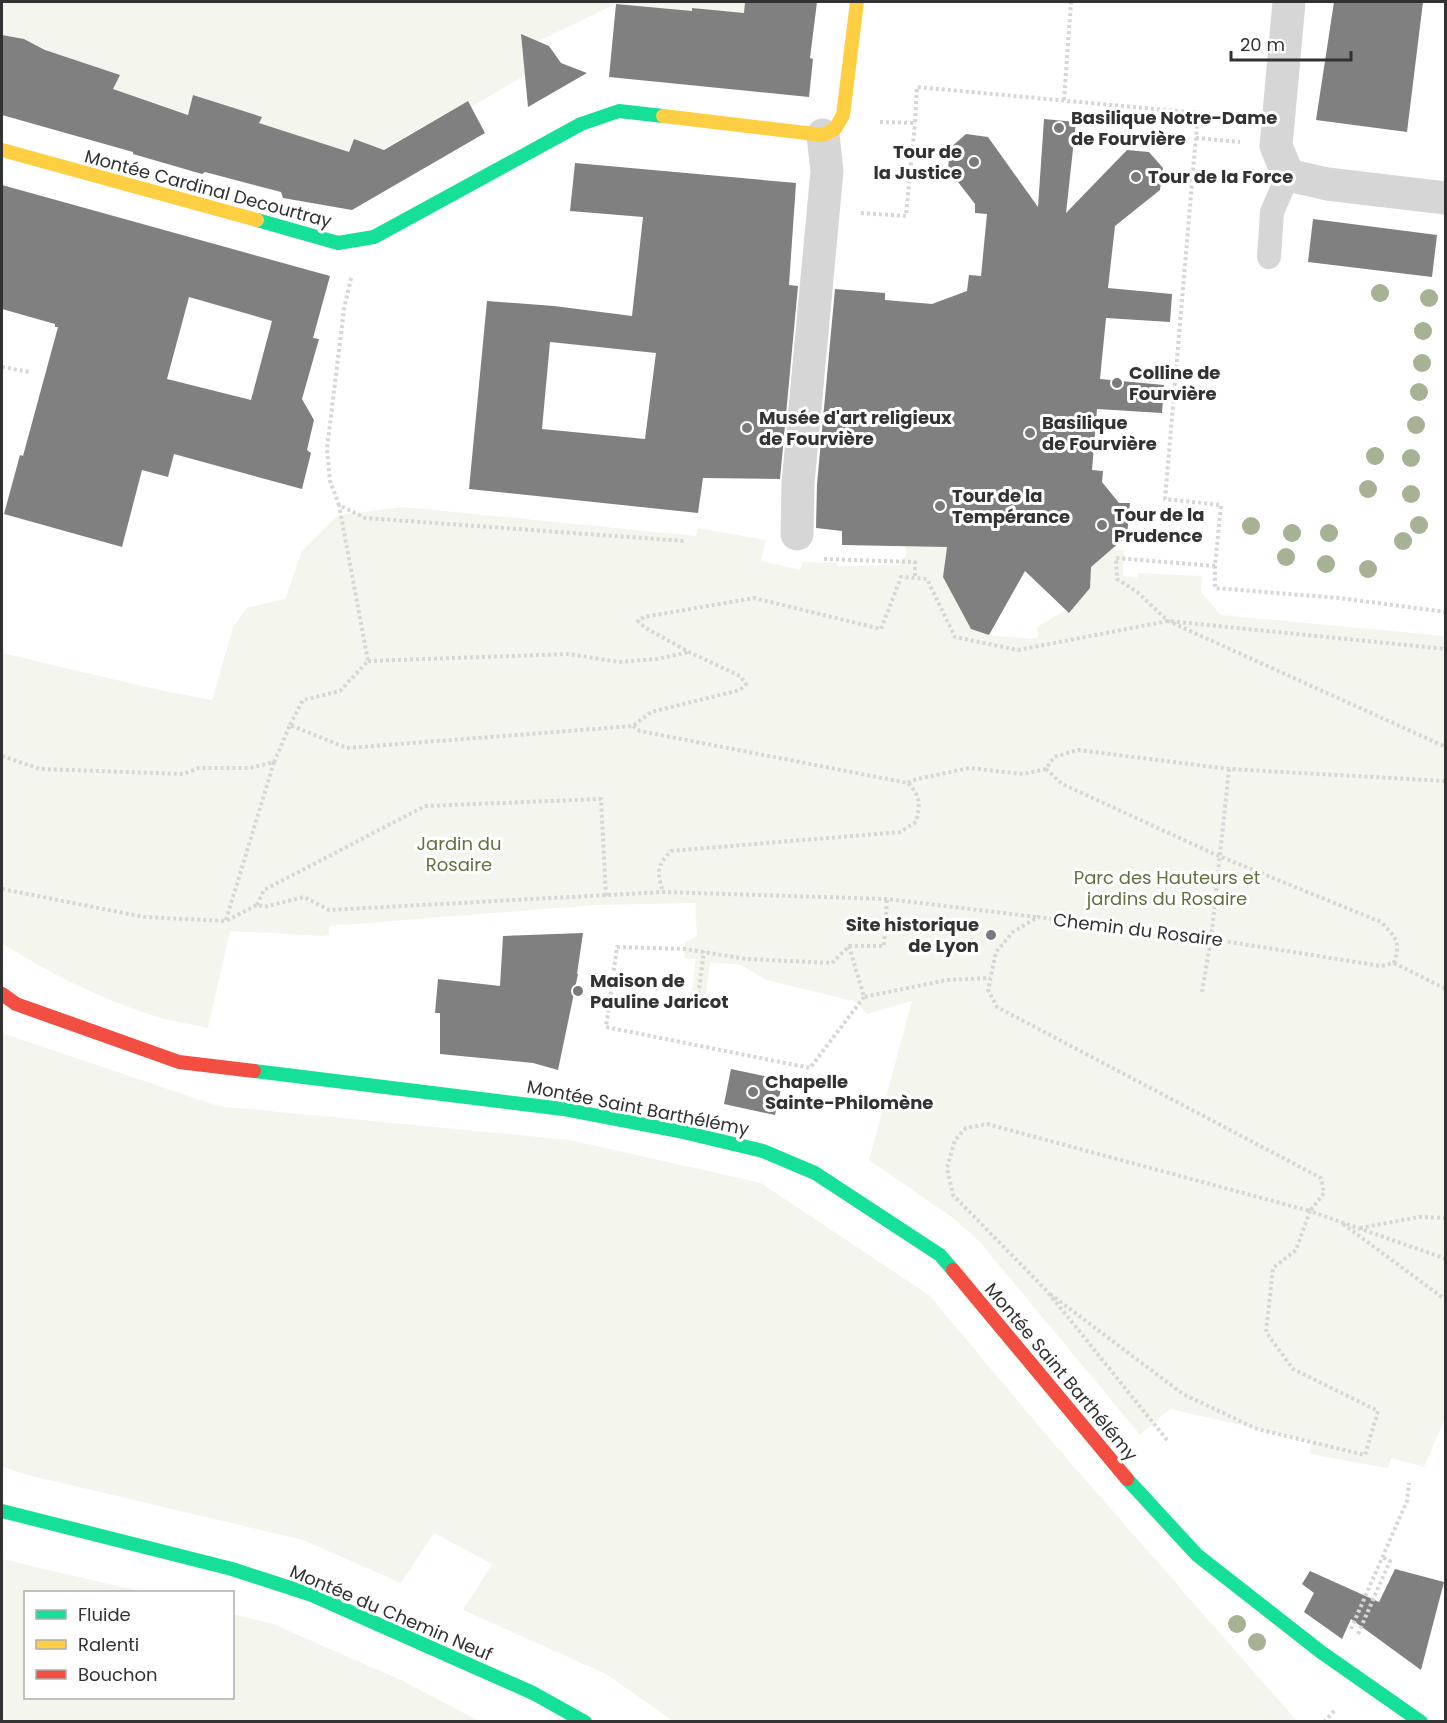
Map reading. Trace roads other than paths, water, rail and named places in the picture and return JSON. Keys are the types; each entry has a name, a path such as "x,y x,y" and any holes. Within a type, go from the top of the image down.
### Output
{"street":[{"path":"805,546 798,483 827,162 815,134 835,129 843,115 857,2"},
{"path":"1289,2 1282,161 1327,184 1446,198"},
{"name":"Montée Cardinal Decourtray","path":"2,150 338,243 374,237 581,124 619,111 815,134"},
{"name":"Montée Saint Barthélémy","path":"2,994 16,1004 179,1062 563,1109 683,1132 763,1151 815,1173 940,1255 1124,1475 1197,1556 1321,1652 1421,1722"},
{"name":"Montée du Chemin Neuf","path":"2,1511 232,1569 312,1595 533,1693 585,1722"}],"lane":[{"path":"1269,257 1272,212 1282,161"}],"place":[{"name":"Basilique Notre-Dame de Fourvière","path":"1059,128"},
{"name":"Tour de la Justice","path":"974,162"},
{"name":"Tour de la Force","path":"1136,177"},
{"name":"Colline de Fourvière","path":"1117,383"},
{"name":"Musée d'art religieux de Fourvière","path":"747,428"},
{"name":"Basilique de Fourvière","path":"1030,433"},
{"name":"Tour de la Tempérance","path":"940,506"},
{"name":"Tour de la Prudence","path":"1102,525"},
{"name":"Site historique de Lyon","path":"991,935"},
{"name":"Maison de Pauline Jaricot","path":"578,991"},
{"name":"Chapelle Sainte-Philomène","path":"753,1092"}],"park label":[{"name":"Jardin du Rosaire","path":"459,854"},
{"name":"Parc des Hauteurs et jardins du Rosaire","path":"1167,888"}]}
